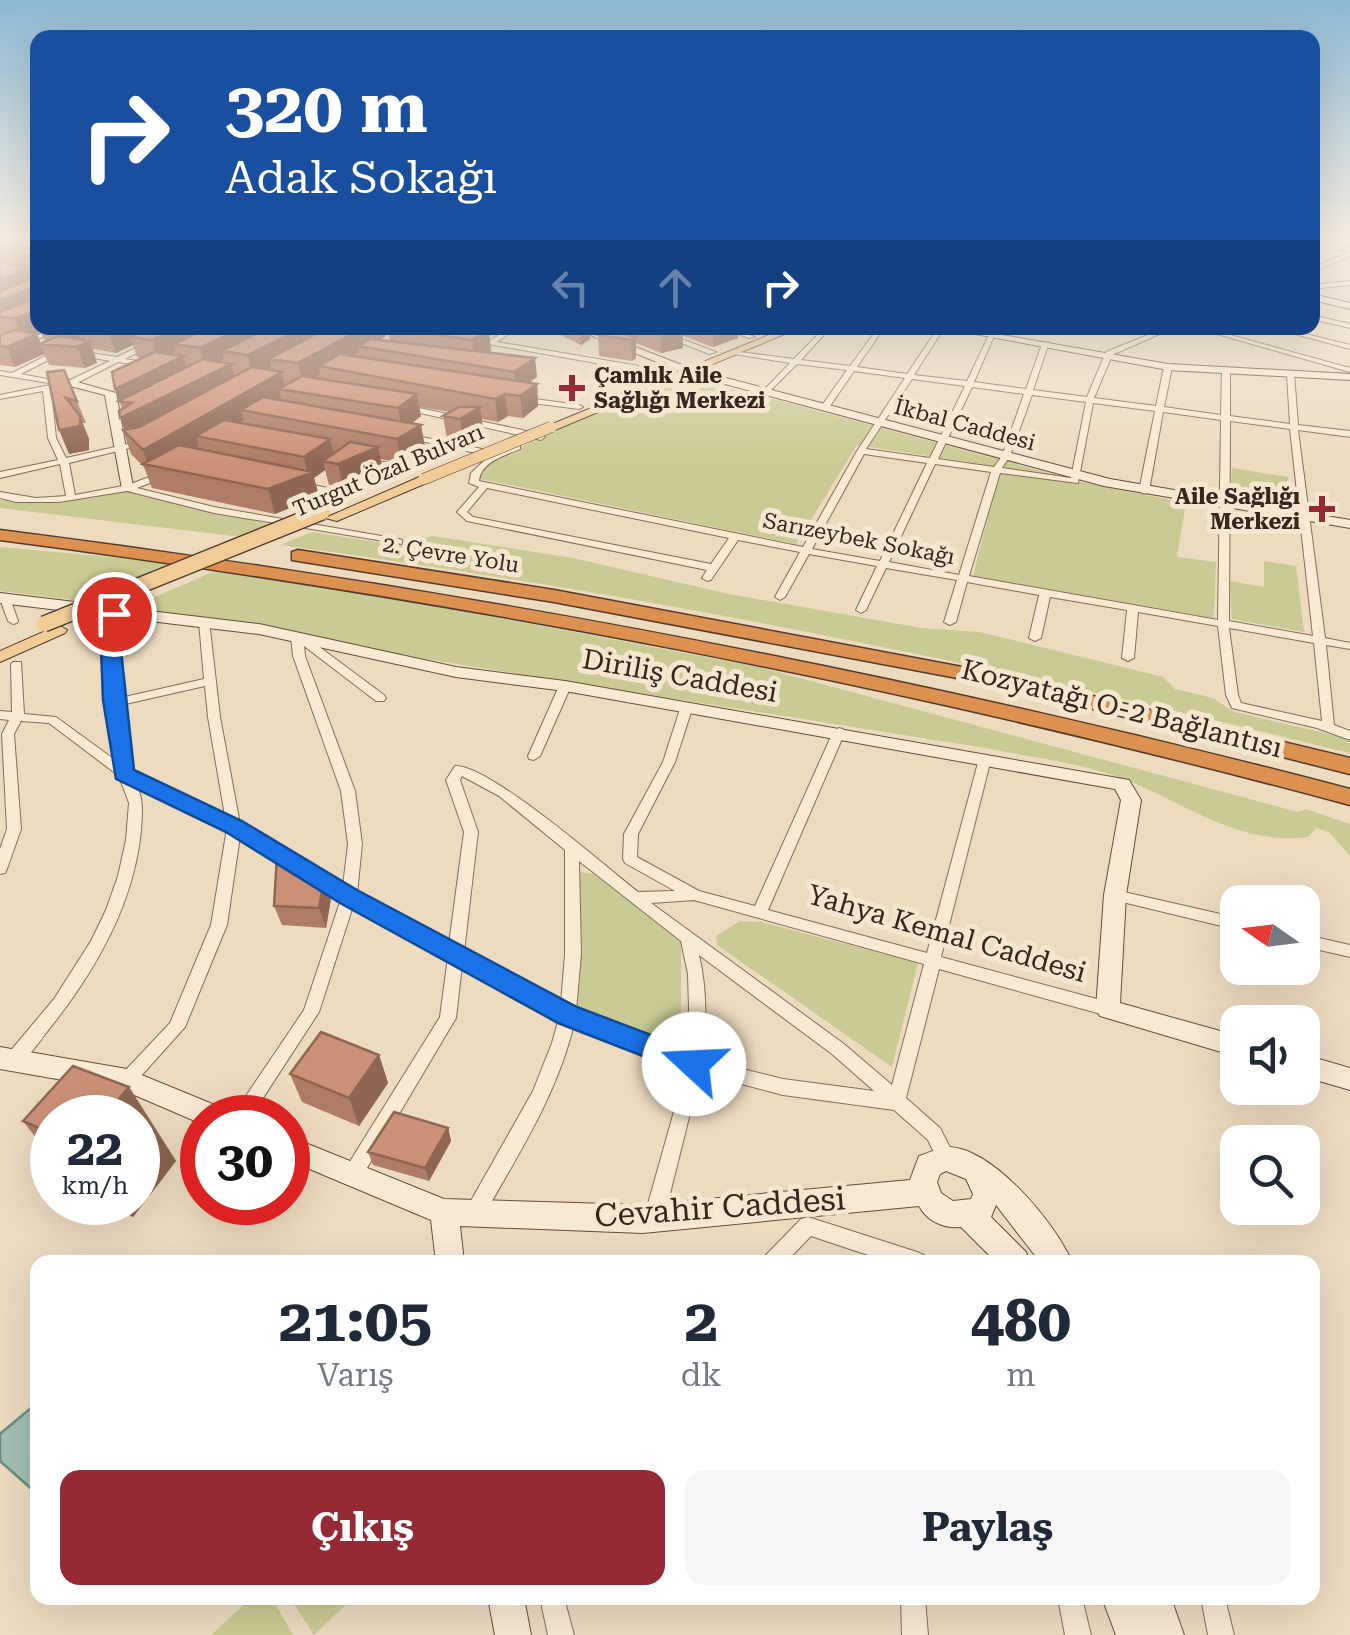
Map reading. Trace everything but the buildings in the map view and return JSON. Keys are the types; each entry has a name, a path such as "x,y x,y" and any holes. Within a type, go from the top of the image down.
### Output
{"highway":[{"name":"2. Çevre Yolu","path":"0,519 391,569 884,671"},
{"name":"2. Çevre Yolu","path":"0,535 181,555 450,596 884,671"},
{"path":"884,671 1010,682 1350,766"},
{"path":"884,671 1071,732 1350,814"},
{"name":"Kozyatağı O-2 Bağlantısı","path":"884,671 1350,778"},
{"name":"Kozyatağı O-2 Bağlantısı","path":"884,671 1350,796"}],"main road":[{"name":"Turgut Özal Bulvarı","path":"0,642 52,627 332,521 419,477 756,335"},
{"name":"Turgut Özal Bulvarı","path":"545,425 646,379 777,335"},
{"name":"Turgut Özal Bulvarı","path":"8,660 52,627"}],"street":[{"path":"1320,319 1350,326"},
{"path":"0,353 44,335"},
{"path":"0,397 70,383 167,335"},
{"path":"491,344 504,335"},
{"name":"İkbal Caddesi","path":"596,335 682,369 882,421 1076,478 1350,524"},
{"path":"666,335 712,352"},
{"path":"745,335 751,337"},
{"path":"766,392 821,335"},
{"path":"824,407 876,335"},
{"path":"780,598 860,451 935,335"},
{"path":"984,335 1168,366 1350,374"},
{"path":"860,451 1076,478 1090,400 1109,354 1154,335"},
{"path":"1223,335 1350,374"},
{"path":"1302,335 1350,348"},
{"path":"861,610 940,438 992,337"},
{"path":"456,339 645,368 646,379"},
{"path":"0,340 160,367 146,374"},
{"path":"12,375 79,342"},
{"path":"950,622 996,470 1006,456 1046,344"},
{"path":"732,353 1350,434"},
{"path":"1144,490 1168,366"},
{"path":"1226,371 1223,624 1236,705 1328,724 1350,736"},
{"path":"0,373 112,390 129,489"},
{"path":"1291,374 1301,516 1322,642 1328,724"},
{"path":"47,388 52,438 64,462 71,496"},
{"path":"504,396 579,407"},
{"path":"400,406 543,435 499,454 474,474 474,482 485,484"},
{"path":"427,421 437,413"},
{"path":"116,423 131,415"},
{"path":"406,437 416,429"},
{"path":"386,434 499,454"},
{"path":"0,476 121,449 158,436"},
{"path":"351,460 397,468"},
{"path":"0,495 35,500 129,489 171,470"},
{"path":"312,488 325,479"},
{"path":"292,484 342,494"},
{"path":"485,484 464,506 462,512 470,519 710,573 736,535"},
{"name":"Sarızeybek Sokağı","path":"485,484 805,550 1350,646"},
{"path":"129,489 227,512 352,522"},
{"path":"332,521 399,542"},
{"path":"1034,638 1044,594"},
{"path":"3,598 12,620"},
{"name":"Diriliş Caddesi","path":"3,598 297,636 456,672 565,686 839,732 1122,784 1132,800 1115,895 1108,1009"},
{"path":"1128,658 1133,609"},
{"path":"7,1059 63,1006 114,916 136,799 124,774 114,703 109,623 114,614"},
{"path":"126,1080 177,1028 219,926 234,826 205,622"},
{"path":"297,636 380,698"},
{"path":"255,1095 311,1012 349,896 355,844 348,792 299,656 297,636"},
{"path":"0,869 14,829 8,734 18,714 8,660"},
{"path":"114,703 211,680"},
{"path":"534,756 565,686"},
{"path":"686,709 670,762 631,834 630,858 694,894"},
{"path":"0,715 52,720 124,774 234,826 349,896 568,1015 694,1064 782,1087 896,1102"},
{"path":"760,911 839,732"},
{"path":"896,1102 985,760"},
{"path":"351,1177 448,1018 459,956 471,832 453,780 460,769 504,793 688,939 838,1049 934,1134 946,1158 975,1167 1014,1205 1052,1255"},
{"path":"474,1213 535,1104 568,1015 572,847"},
{"name":"Yahya Kemal Caddesi","path":"637,898 694,894 1220,1042"},
{"path":"1115,895 1220,920"},
{"path":"654,1218 694,1064 697,968 688,939"},
{"path":"1320,944 1350,952"},
{"path":"7,1059 126,1080 180,1102"},
{"path":"1320,1071 1350,1079"},
{"name":"Cevahir Caddesi","path":"310,1158 444,1212 654,1218 925,1192"},
{"path":"946,1158 924,1173 925,1192 949,1215 970,1216 985,1204 987,1195 975,1167"},
{"path":"444,1212 449,1255"},
{"path":"970,1216 1009,1255"},
{"path":"781,1255 808,1226 896,1255"},
{"path":"507,1605 513,1635"},
{"path":"554,1605 561,1635"},
{"path":"913,1605 915,1635"},
{"path":"1072,1605 1078,1635"},
{"path":"1123,1605 1134,1635"},
{"path":"1156,1605 1166,1635"},
{"path":"1215,1605 1222,1635"}],"green space":[{"path":"686,377 737,391 729,403 762,409 773,399 1060,476 857,445 796,544 476,478 487,464 600,408"},
{"path":"1232,468 1288,477 1291,512 1230,502"},
{"path":"999,473 1081,482 1186,503 1177,557 1216,562 1214,618 973,576"},
{"path":"125,489 273,525 241,537 0,508 0,500 31,502"},
{"path":"312,532 396,545 433,536 573,558 729,594 922,628 980,632 1163,677 1175,689 1213,698 1234,712 1350,739 1350,753 1084,690 818,634 550,585 280,545"},
{"path":"0,547 178,563 82,601 0,591"},
{"path":"1264,561 1296,566 1304,632 1232,619 1230,581 1264,587"},
{"path":"217,570 420,603 759,667 1298,812 1306,809 1350,824 1350,856 1329,832 1316,828 1308,837 1280,838 1254,834 1204,817 1131,782 1061,762 123,611"},
{"path":"574,871 599,875 681,940 681,1054 571,1016"},
{"path":"740,921 761,922 918,963 892,1067 717,945 716,936"},
{"path":"243,1605 276,1605 293,1635 211,1635"},
{"path":"295,1605 346,1605 314,1635"}],"shaded area":[{"path":"30,1409 30,1488 0,1461 0,1434"}],"place":[{"name":"Çamlık Aile Sağlığı Merkezi","path":"572,388"},
{"name":"Aile Sağlığı Merkezi","path":"1322,509"}],"route":[{"path":"114,614 109,623 113,700 124,774 234,826 349,896 568,1015 694,1064"}]}
